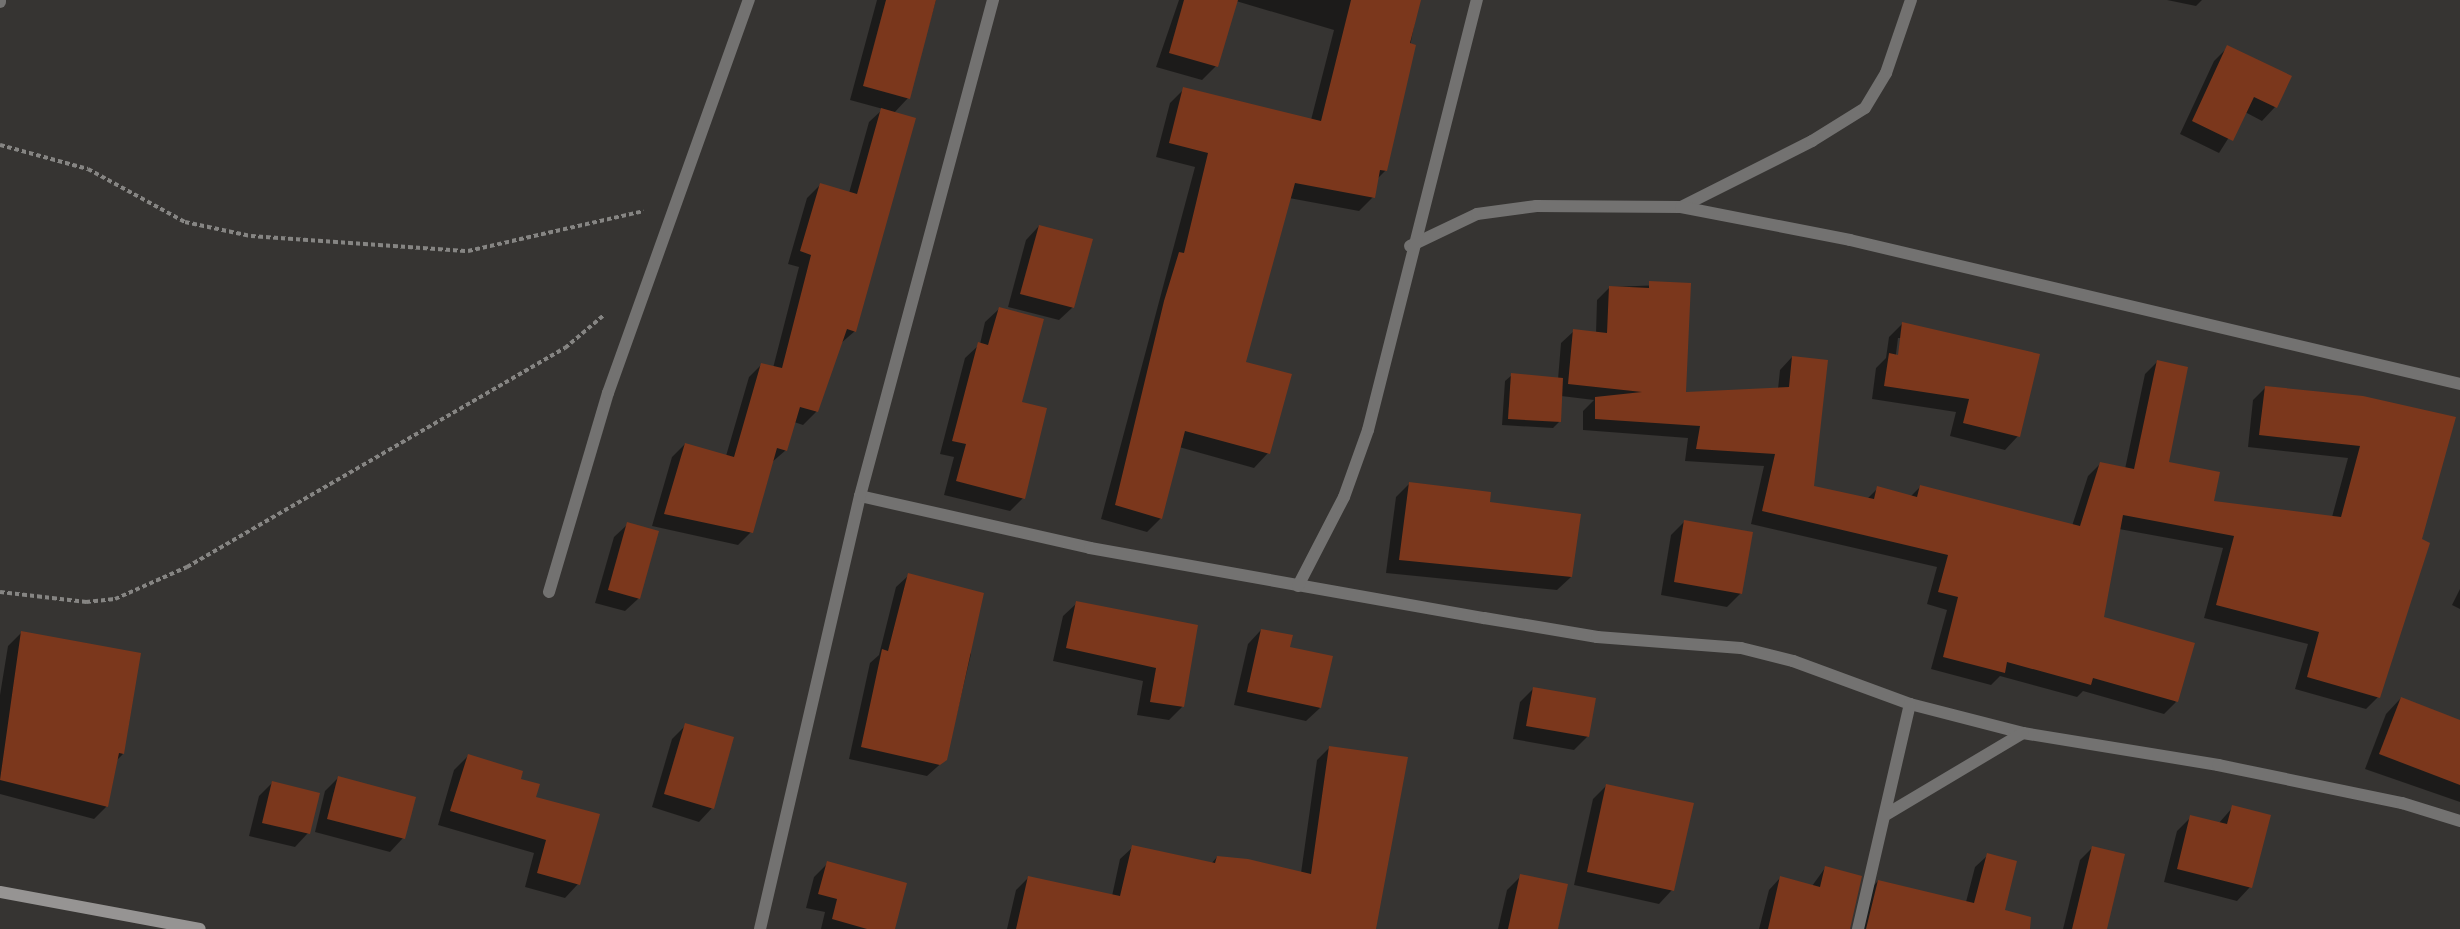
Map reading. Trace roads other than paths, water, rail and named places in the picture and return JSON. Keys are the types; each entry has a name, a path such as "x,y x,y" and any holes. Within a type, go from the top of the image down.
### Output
{"street":[{"path":"549,592 608,393 681,196 749,0"},
{"path":"760,929 860,496 993,0"},
{"path":"1298,586 1344,497 1368,430 1410,246 1477,0"},
{"path":"1681,207 1812,141 1865,108 1886,73 1911,0"},
{"path":"1410,246 1445,226 1501,211 1536,206 1681,207 1850,240 2460,384"},
{"path":"860,496 1090,548 1598,638 1741,648 1793,661 1910,704 2023,733 2218,765 2402,803 2460,821"},
{"path":"1858,929 1887,814 1910,704"},
{"path":"1887,814 2023,733"},
{"path":"0,892 200,929"}]}
